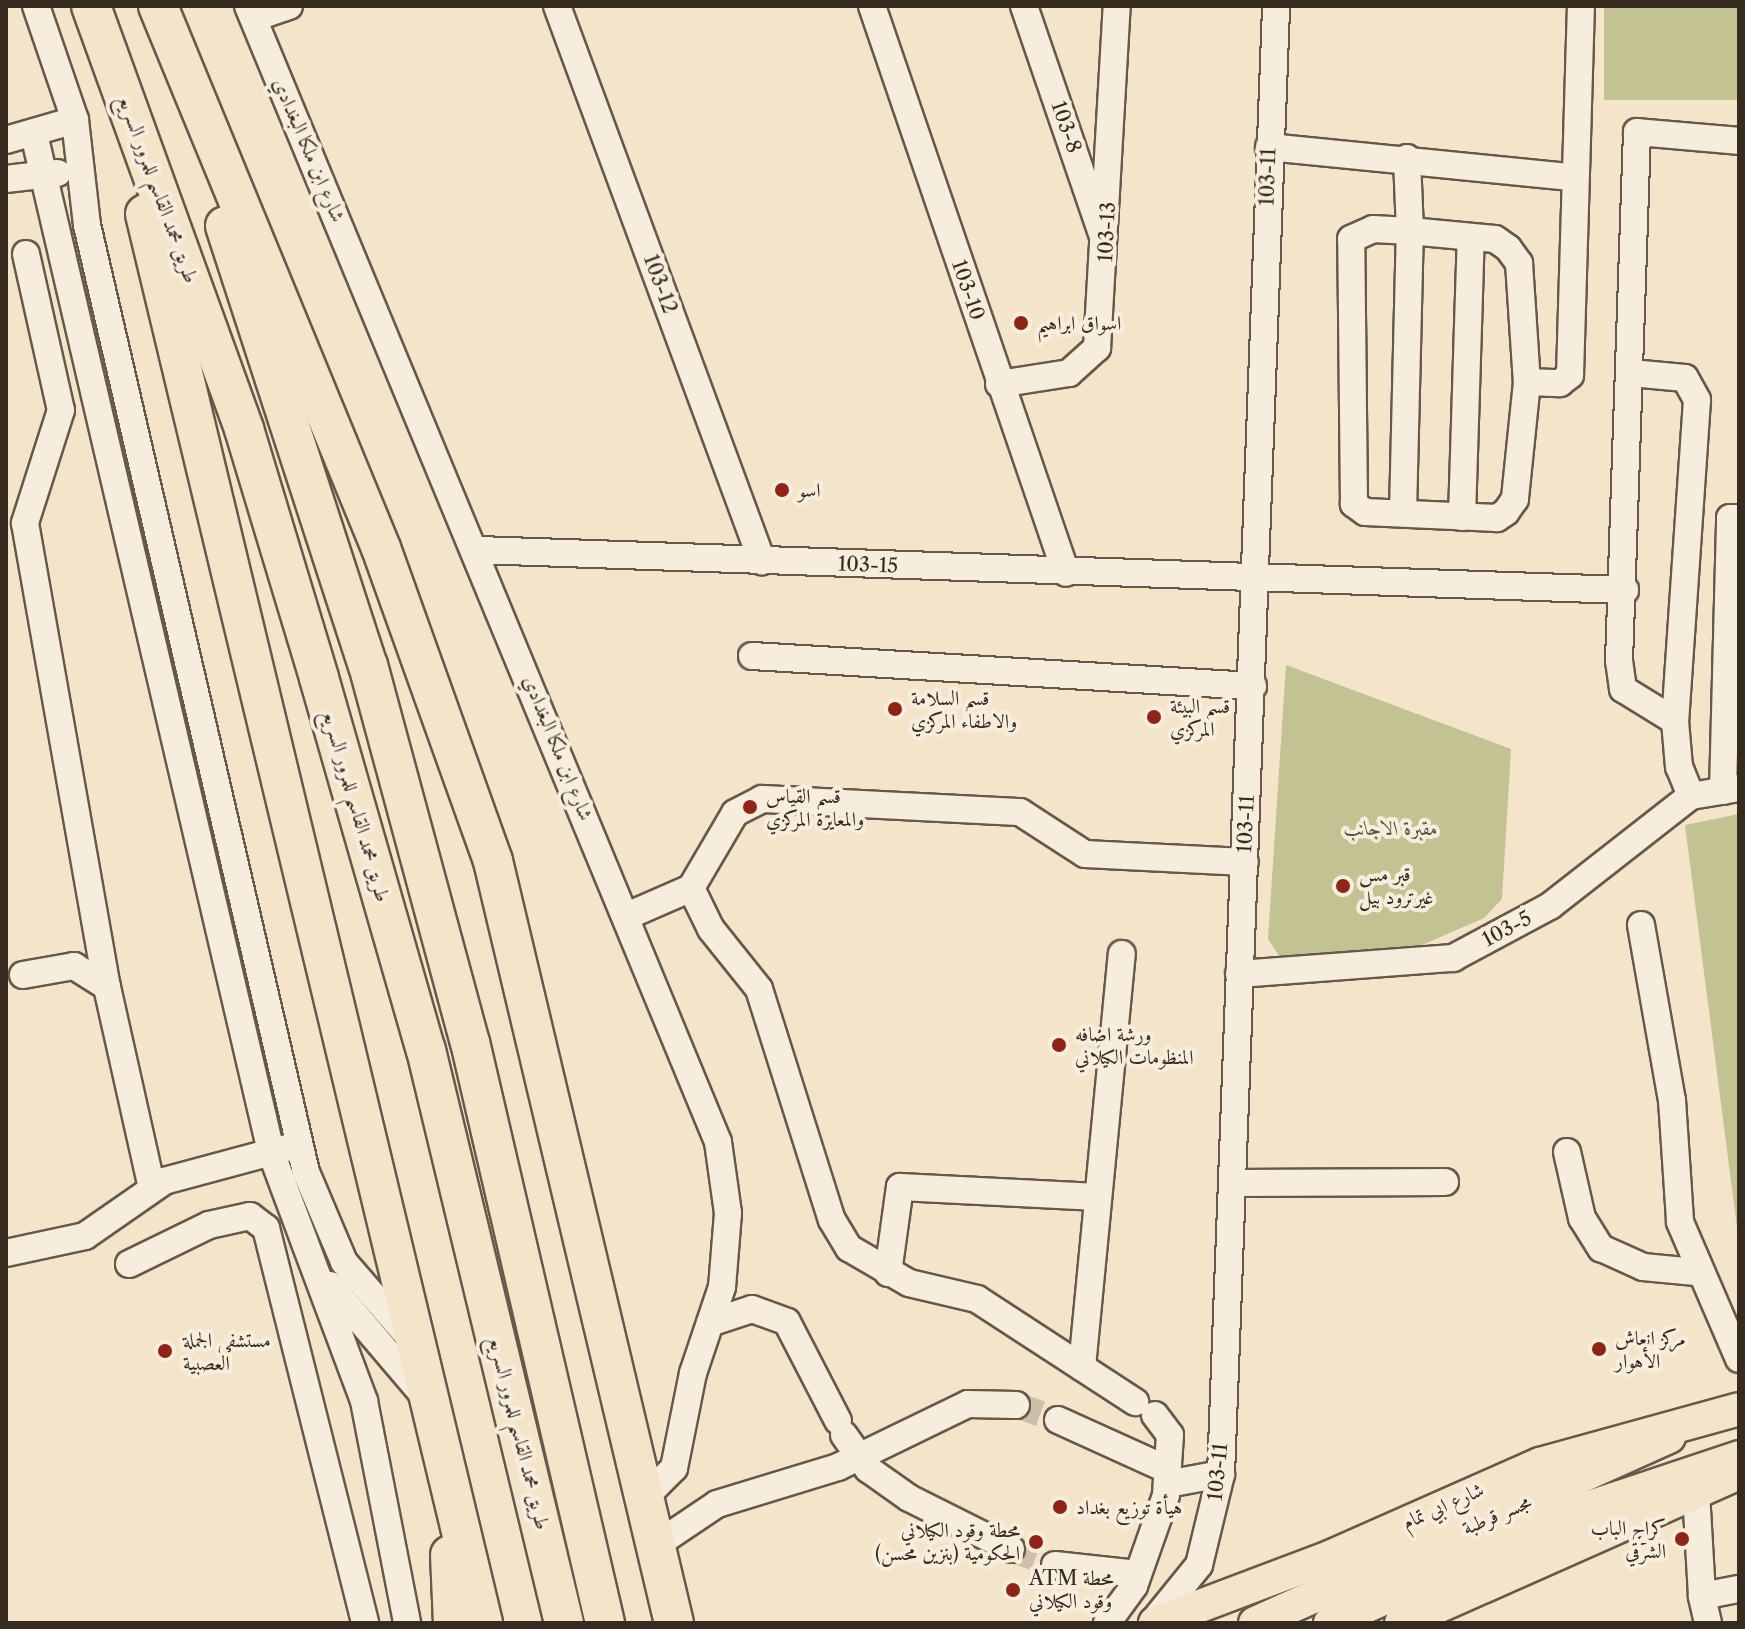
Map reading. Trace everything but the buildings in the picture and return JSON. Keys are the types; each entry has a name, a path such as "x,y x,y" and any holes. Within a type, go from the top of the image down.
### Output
{"highway":[{"name":"طريق محمد القاسم للمرور السريع","path":"157,6 368,665 470,1042 605,1623"},
{"path":"157,6 381,548 493,861 671,1609 698,1623"},
{"name":"طريق محمد القاسم للمرور السريع","path":"96,17 244,429 319,678 426,1050 564,1623"},
{"path":"96,17 483,1623"},
{"path":"453,1623 449,1568 458,1521"}],"main road":[{"name":"شارع ابي تمام","path":"1153,1623 1332,1556 1540,1464 1739,1409"},
{"name":"مجسر قرطبة","path":"1255,1623 1739,1409"},
{"name":"مجسر قرطبة","path":"1330,1623 1575,1512 1739,1457"},
{"path":"1401,1623 1739,1473"}],"street":[{"path":"36,6 75,120 87,225 313,1194 344,1262 417,1346"},
{"path":"251,12 289,6"},
{"name":"103-12","path":"557,6 762,561"},
{"name":"103-10","path":"872,6 1066,573"},
{"name":"103-8","path":"1024,6 1107,248"},
{"name":"103-13","path":"999,384 1069,373 1091,359 1107,248 1117,6"},
{"name":"103-11","path":"1153,1623 1199,1565 1221,1474 1239,974 1258,581 1269,147 1276,6"},
{"path":"1527,382 1560,383 1570,375 1571,177 1581,6"},
{"name":"شارع ابن ملكا البغدادي","path":"251,12 478,550 718,1142 727,1251 674,1468 644,1498"},
{"path":"6,140 75,120"},
{"path":"1675,721 1623,689 1637,132 1739,141"},
{"path":"34,134 271,1152 300,1243 364,1401 407,1623"},
{"path":"1269,147 1407,158 1571,177"},
{"path":"1403,512 1410,231 1407,158"},
{"path":"6,179 83,169"},
{"path":"1373,229 1471,237 1495,239 1519,263 1527,382 1515,499 1497,518 1365,512 1349,492 1351,239 1373,229"},
{"path":"1462,517 1471,237"},
{"path":"26,254 61,410 25,523 107,987 152,1188"},
{"path":"1631,373 1685,378 1697,400 1675,721 1679,767 1691,796"},
{"path":"1731,789 1730,518 1739,518"},
{"name":"103-15","path":"478,550 1258,581 1625,590"},
{"path":"752,656 1253,686"},
{"name":"103-5","path":"1239,974 1453,958 1550,906 1691,796 1731,789"},
{"path":"627,916 691,888 735,813 762,799 1020,812 1085,854 1245,862"},
{"path":"691,888 711,929 759,989 836,1230 888,1273 977,1299 1145,1408 1170,1435 1166,1476 1138,1574 1107,1623"},
{"path":"1641,925 1672,1100 1680,1222 1696,1272 1739,1359"},
{"path":"1082,1367 1122,954"},
{"path":"23,975 74,966 107,987"},
{"path":"6,1253 102,1230 152,1188 301,1143"},
{"path":"1567,1152 1582,1218 1601,1248 1643,1267 1696,1272"},
{"path":"1232,1183 1445,1182"},
{"path":"888,1273 900,1187 1098,1197"},
{"path":"129,1264 209,1225 250,1216 266,1228 365,1623"},
{"path":"300,1243 382,1354 430,1403"},
{"path":"710,1323 752,1309 787,1322 858,1459 929,1511 1011,1549"},
{"path":"656,1545 743,1492 858,1459 968,1404 1016,1405"},
{"path":"1058,1420 1166,1476 1221,1474"},
{"path":"1696,1492 1702,1596 1708,1623"},
{"path":"1055,1565 1138,1574"},
{"path":"1702,1596 1739,1589"}],"green space":[{"path":"1604,6 1739,6 1739,100 1604,100"},
{"name":"مقبرة الاجانب","path":"1286,665 1511,749 1502,899 1484,918 1422,945 1279,956 1268,939"},
{"path":"1739,814 1739,1243 1685,825"}],"tunnel":[{"path":"1016,1405 1058,1420"},
{"path":"1011,1549 1055,1565"}],"place":[{"name":"اسواق ابراهيم","path":"1021,323"},
{"name":"اسو","path":"782,490"},
{"name":"قسم السلامة والاطفاء المركزي","path":"895,709"},
{"name":"قسم البيئة المركزي","path":"1154,717"},
{"name":"قسم القياس والمعايرة المركزي","path":"750,807"},
{"name":"قبر مس غيرترود بيل","path":"1343,886"},
{"name":"ورشة اضافه المنظومات الكيلاني","path":"1059,1045"},
{"name":"مركز انعاش الأهوار","path":"1599,1349"},
{"name":"مستشفى الجملة العصبية","path":"165,1351"},
{"name":"هيأة توزيع بغداد","path":"1060,1507"},
{"name":"كراج الباب الشرقي","path":"1682,1539"},
{"name":"محطة وقود الكيلاني الحكومية (بنزين محسن)","path":"1036,1542"},
{"name":"ATM محطة وقود الكيلاني","path":"1013,1590"}]}
